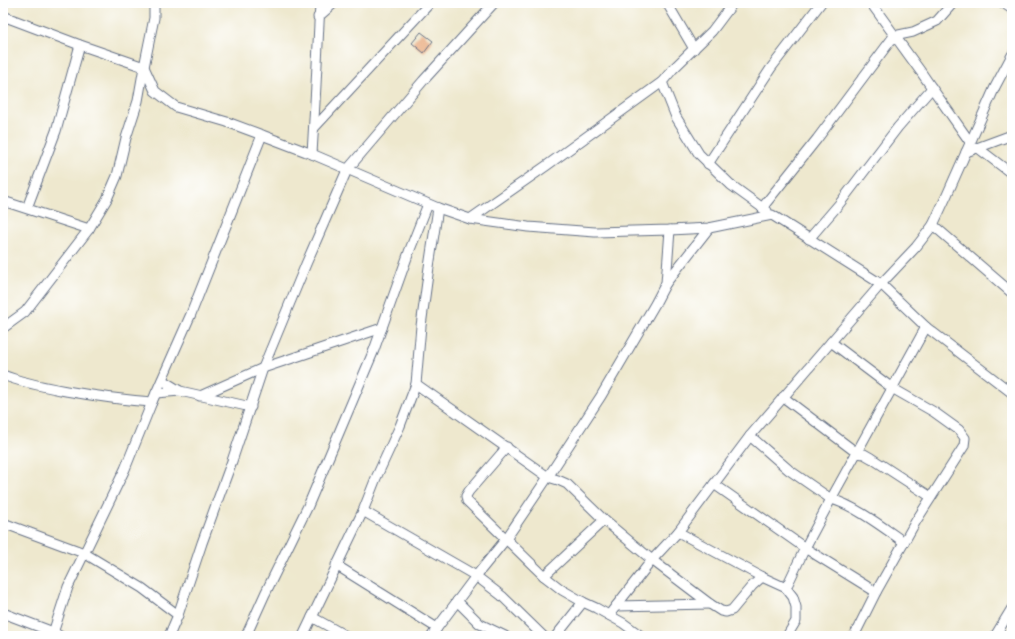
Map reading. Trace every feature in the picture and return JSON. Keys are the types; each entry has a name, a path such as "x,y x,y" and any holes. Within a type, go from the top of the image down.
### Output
{"street":[{"path":"3,328 25,312 89,230 107,199 117,176 126,138 138,101 154,18 154,3"},
{"path":"312,154 318,16 320,3"},
{"path":"318,16 334,3"},
{"path":"314,128 430,3"},
{"path":"169,636 178,615 202,543 232,462 263,368 347,170 423,81 494,3"},
{"path":"667,3 694,49"},
{"path":"470,219 662,82 673,69 712,31 733,3"},
{"path":"708,164 771,68 821,3"},
{"path":"871,3 974,145 1012,174"},
{"path":"762,208 817,139 894,36 913,32 937,21 953,3"},
{"path":"1003,3 1012,9"},
{"path":"3,16 80,45 144,66 155,91 176,107 226,122 312,154 428,204 470,219 528,227 595,232 709,228 772,215"},
{"path":"27,208 56,132 80,45"},
{"path":"974,145 995,87 1012,55"},
{"path":"662,82 676,117 699,154 730,185 772,215 881,284 926,326 1012,393"},
{"path":"809,239 840,203 898,127 932,88"},
{"path":"3,612 55,635 68,587 125,469 191,314 262,135"},
{"path":"609,615 652,560 678,532 750,436 881,284 916,247 933,225 966,152 974,145 1012,135"},
{"path":"3,201 89,230"},
{"path":"246,636 308,506 374,350 428,204"},
{"path":"303,636 363,511 376,478 400,426 416,384 422,319 438,208"},
{"path":"933,225 1012,293"},
{"path":"432,636 476,576 506,539 601,396 655,304 666,282 709,228"},
{"path":"666,282 670,230"},
{"path":"786,588 831,499 926,326"},
{"path":"200,396 263,368 382,328"},
{"path":"831,342 892,388 934,412 959,430 965,438 964,446 916,521 876,592 854,636"},
{"path":"3,375 37,385 131,400 154,398 180,391"},
{"path":"162,380 180,391 251,407"},
{"path":"416,384 548,477 567,484 604,520 652,560 721,612 732,610 752,586 762,577"},
{"path":"783,397 857,453 864,454 871,458 931,497"},
{"path":"750,436 789,470 831,499 838,501 862,514 904,542"},
{"path":"506,447 469,491 466,496 467,501 544,576 562,590 623,623 640,636"},
{"path":"714,484 805,548 876,592"},
{"path":"363,511 476,576 502,596 543,636"},
{"path":"544,576 604,520"},
{"path":"3,524 84,554 142,588 178,615"},
{"path":"678,532 762,577 786,588 793,597 796,607 796,621 787,636"},
{"path":"336,565 437,628"},
{"path":"457,601 480,624 505,636"},
{"path":"556,636 583,602"},
{"path":"616,606 710,604"},
{"path":"995,636 1012,608"},
{"path":"312,618 346,636"}],"building":[{"path":"421,32 433,41 424,53 412,43"}]}
